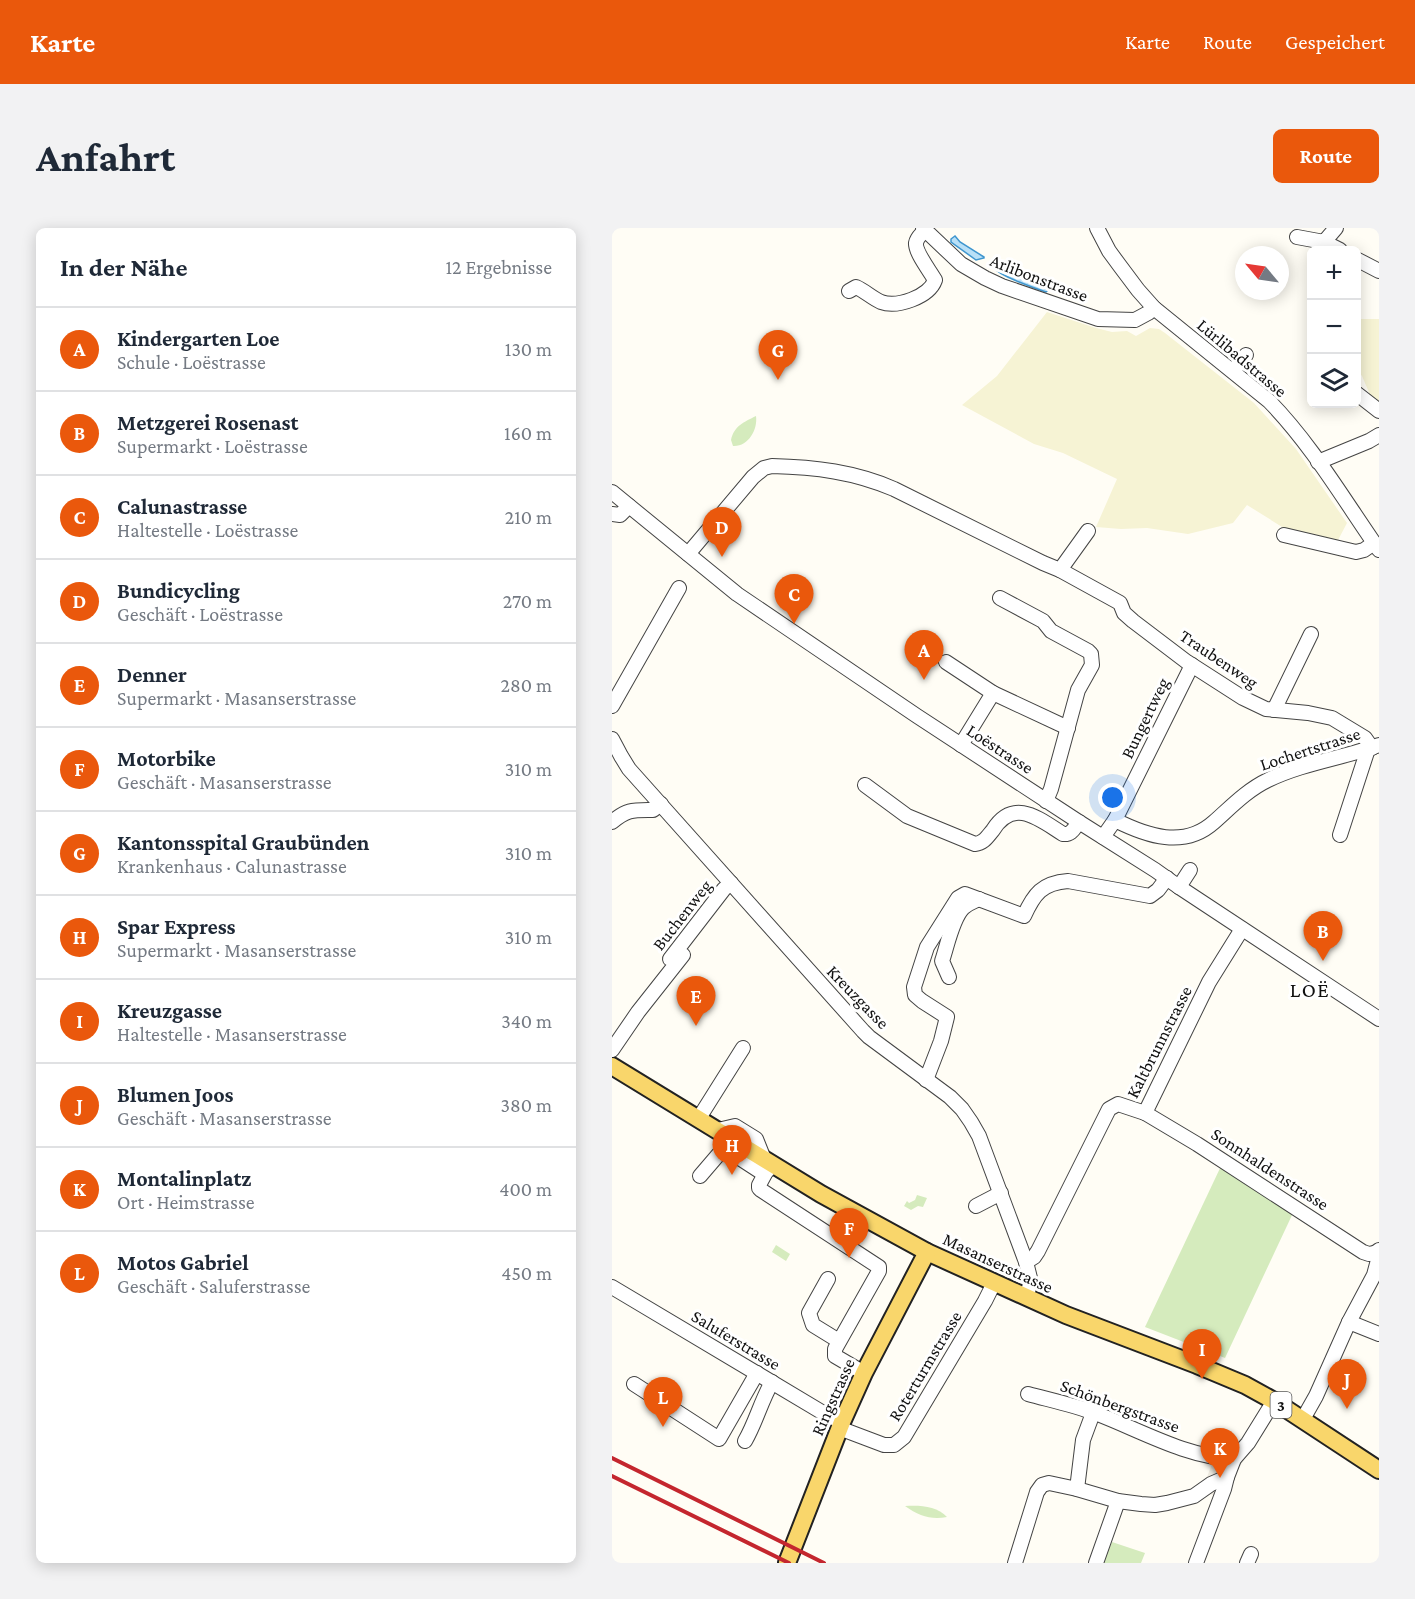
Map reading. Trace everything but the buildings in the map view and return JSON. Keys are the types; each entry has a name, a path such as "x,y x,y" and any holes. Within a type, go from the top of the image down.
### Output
{"main road":[{"name":"Masanserstrasse","path":"612,1066 696,1117 722,1137 767,1165 927,1252 1077,1320 1245,1385 1303,1419 1379,1470"},
{"name":"Ringstrasse","path":"787,1563 864,1373 927,1252"}],"street":[{"name":"Lürlibadstrasse","path":"1097,228 1109,251 1154,308 1233,371 1284,416 1377,547"},
{"path":"1324,242 1336,228"},
{"name":"Arlibonstrasse","path":"924,229 961,264 985,278 1098,319 1135,320 1154,308"},
{"path":"849,291 856,287 887,304 913,299 927,292 933,286 934,280 916,244 924,229"},
{"path":"1298,237 1324,242 1332,246"},
{"path":"1361,262 1379,271"},
{"path":"1233,371 1246,355"},
{"path":"1361,397 1379,411"},
{"path":"1318,462 1370,441 1379,435"},
{"name":"Traubenweg","path":"688,554 759,471 772,466 790,466 873,480 1060,570 1120,603 1124,613 1192,665 1257,706 1332,718 1365,738 1373,747"},
{"name":"Loëstrasse","path":"612,492 737,594 961,746 1167,878 1379,1019"},
{"path":"612,514 620,515 629,506"},
{"path":"1060,570 1088,531"},
{"path":"1284,535 1356,552 1377,547"},
{"path":"612,706 679,588"},
{"path":"1000,598 1043,621 1051,631 1091,654 1092,665 1078,690 1046,801"},
{"path":"1274,710 1311,634"},
{"path":"946,662 993,693 1068,728"},
{"name":"Bungertweg","path":"1115,820 1192,665"},
{"path":"961,746 993,693"},
{"name":"Kreuzgasse","path":"612,739 629,769 863,1031 950,1097 972,1122 1026,1262 1031,1282 1026,1297"},
{"path":"1340,835 1373,747"},
{"name":"Lochertstrasse","path":"1115,820 1138,832 1156,836 1181,838 1195,835 1213,823 1240,798 1267,780 1373,747"},
{"path":"865,785 907,816 975,844 981,844 986,840 997,823 1005,816 1015,813 1028,813 1068,835 1078,822"},
{"path":"612,822 626,811 653,810 661,804"},
{"path":"1103,837 1115,820"},
{"path":"1179,887 1190,870"},
{"path":"926,1080 941,1041 947,1017 921,1001 915,995 914,987 927,947 958,898 965,894 1024,916 1030,902 1040,890 1057,882 1068,881 1150,896 1167,878"},
{"name":"Buchenweg","path":"662,970 731,883"},
{"path":"949,977 942,961 956,920 961,909 980,899"},
{"name":"Kaltbrunnstrasse","path":"1026,1262 1032,1259 1038,1251 1109,1108 1118,1104 1145,1113 1209,982 1242,929"},
{"path":"612,1050 638,1012 683,955"},
{"path":"696,1117 743,1048"},
{"path":"696,1117 723,1071"},
{"name":"Sonnhaldenstrasse","path":"1145,1113 1188,1137 1363,1252 1369,1254 1377,1251"},
{"path":"700,1176 722,1137"},
{"path":"767,1165 759,1185 761,1190 879,1267 835,1349 835,1356 864,1373"},
{"path":"976,1206 1001,1193"},
{"path":"1303,1419 1374,1275 1378,1260 1377,1251"},
{"path":"828,1279 809,1313 810,1320 813,1325 839,1341"},
{"name":"Roterturmstrasse","path":"841,1425 885,1445 890,1446 900,1442 986,1301 994,1283"},
{"name":"Saluferstrasse","path":"612,1287 841,1425"},
{"path":"1349,1322 1379,1334"},
{"path":"634,1384 719,1439 757,1373"},
{"path":"745,1441 772,1382"},
{"name":"Schönbergstrasse","path":"1028,1394 1093,1413 1197,1454 1234,1459"},
{"path":"1196,1563 1234,1459 1248,1443 1274,1401"},
{"path":"1077,1489 1083,1440 1093,1413"},
{"path":"1015,1563 1037,1492 1042,1485 1049,1483 1118,1501 1141,1504 1167,1503 1194,1496 1211,1484 1227,1477"},
{"path":"1096,1563 1118,1501"}],"shaded area":[{"path":"1047,312 1096,328 1112,332 1127,331 1136,336 1150,328 1159,329 1254,403 1296,449 1347,523 1337,542 1287,530 1247,505 1233,523 1188,534 1147,528 1096,527 1117,479 1063,453 1034,444 962,405 997,376"},
{"path":"1361,319 1379,319 1379,407 1373,402 1362,376"},
{"path":"1229,1450 1244,1460 1225,1500 1208,1493 1204,1485 1216,1453"}],"green space":[{"path":"756,416 751,437 743,444 733,446 731,440 734,431"},
{"path":"1222,1164 1293,1213 1225,1358 1145,1327"},
{"path":"917,1195 927,1198 923,1207 918,1206 911,1210 904,1206 907,1201 909,1203 915,1200"},
{"path":"776,1245 790,1254 786,1261 772,1252"},
{"path":"905,1506 928,1507 938,1510 947,1517 925,1516"},
{"path":"1112,1542 1145,1553 1141,1563 1103,1563"}],"water":[{"path":"955,236 984,258 976,260 951,242"},
{"path":"995,263 1037,281 1048,290 1046,292 1018,282 997,271"}],"railway":[{"path":"612,1458 824,1563"},
{"path":"612,1476 789,1563"}],"place":[{"name":"Kantonsspital Graubünden","path":"778,380"},
{"name":"Bundicycling","path":"722,557"},
{"name":"Calunastrasse","path":"794,624"},
{"name":"Kindergarten Loe","path":"924,680"},
{"name":"Metzgerei Rosenast","path":"1323,961"},
{"name":"Denner","path":"696,1026"},
{"name":"Spar Express","path":"732,1175"},
{"name":"Motorbike","path":"849,1258"},
{"name":"Kreuzgasse","path":"1202,1379"},
{"name":"Blumen Joos","path":"1347,1409"},
{"name":"Motos Gabriel","path":"663,1427"},
{"name":"Montalinplatz","path":"1220,1478"}],"district":[{"name":"LOË","path":"1310,990"}]}
